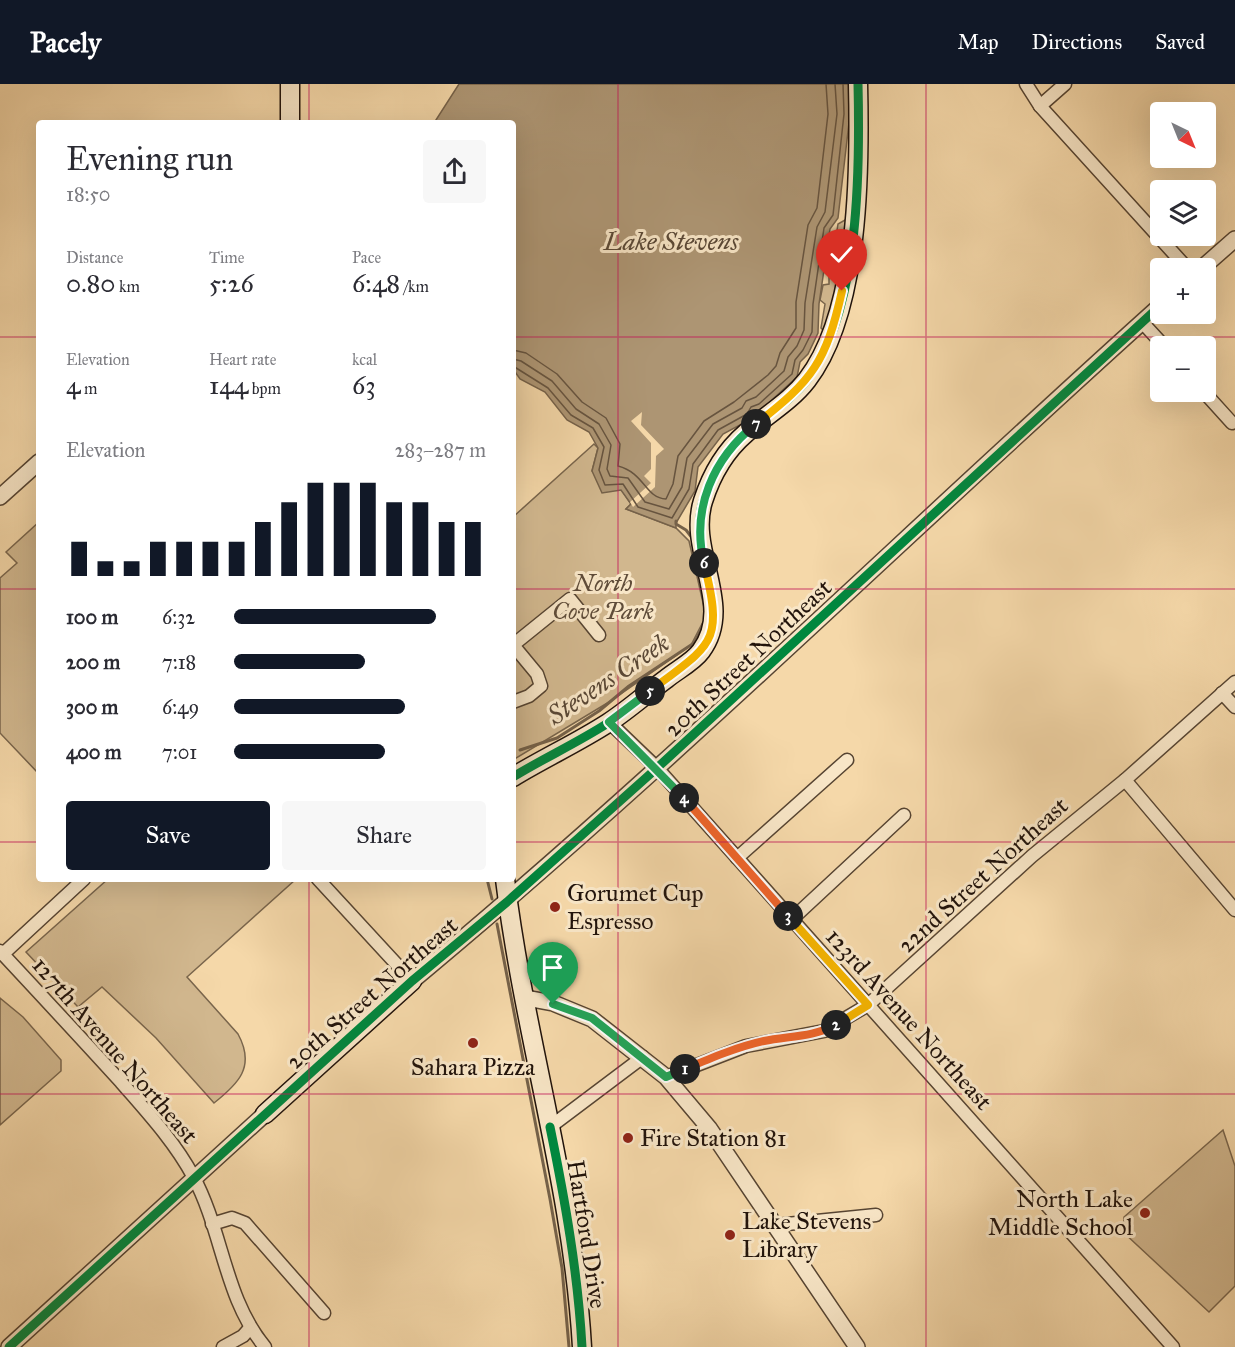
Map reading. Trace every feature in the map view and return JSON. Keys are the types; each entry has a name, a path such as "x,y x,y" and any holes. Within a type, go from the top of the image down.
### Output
{"main road":[{"path":"290,84 290,120"},
{"path":"516,775 609,722 700,653 710,636 714,621 714,606 701,549 699,528 706,490 729,450 745,433 793,396 808,379 830,339 848,264 856,215 858,84"},
{"name":"Hartford Drive","path":"504,882 499,908 526,998 567,1216 580,1305 582,1347"},
{"name":"20th Street Northeast","path":"265,1114 412,981"}],"street":[{"path":"1026,84 1040,106 1178,258"},
{"path":"1040,106 1065,84"},
{"path":"1213,258 1235,239"},
{"name":"20th Street Northeast","path":"412,981 499,908 657,768 1150,315"},
{"path":"1142,322 1155,336"},
{"path":"1213,402 1232,423"},
{"path":"0,496 36,465"},
{"path":"516,643 570,599 599,635"},
{"path":"516,649 537,674 541,686 529,696 516,701"},
{"name":"22nd Street Northeast","path":"666,1077 746,1046 824,1031 868,1005 1032,856 1125,780 1235,682"},
{"path":"1222,693 1235,707"},
{"name":"123rd Avenue Northeast","path":"609,722 657,768 1173,1347"},
{"path":"737,858 847,760"},
{"path":"1125,780 1235,910"},
{"path":"792,920 904,815"},
{"path":"1,953 81,882"},
{"path":"321,882 412,981"},
{"name":"127th Avenue Northeast","path":"1,953 152,1117 180,1154 195,1178 240,1307 250,1328 265,1347"},
{"path":"526,998 574,1010 592,1018 666,1077 704,1122 777,1225 857,1347"},
{"path":"550,1127 643,1057"},
{"name":"20th Street Northeast","path":"9,1347 265,1114"},
{"path":"777,1225 876,1215"},
{"path":"212,1224 232,1218 245,1223 324,1313"},
{"path":"223,1347 243,1336 250,1328"}],"green space":[{"path":"852,216 828,335 821,328 825,304 820,300 823,285 829,284 829,263 832,261 827,258 828,252 834,250 838,224"},
{"name":"North Cove Park","path":"594,444 598,448 592,471 621,489 631,504 626,509 676,528 689,541 706,616 691,645 609,702 516,758 516,514"},
{"path":"36,525 36,771 0,733 0,578 17,563 6,552"},
{"path":"105,882 293,882 187,977 238,1034 243,1046 245,1065 242,1074 237,1082 214,1103 156,1038 102,987 78,1007 26,952"},
{"path":"0,998 23,1017 61,1060 61,1071 0,1125"},
{"path":"1223,1130 1235,1166 1235,1286 1209,1312 1123,1232 1124,1217"}],"water":[{"name":"Lake Stevens","path":"459,84 849,84 850,114 838,218 830,229 819,304 818,333 808,354 800,362 797,377 762,409 755,411 753,418 723,434 698,467 695,491 676,523 676,528 626,509 631,504 621,490 602,493 592,471 598,448 589,432 567,420 545,392 520,379 516,373 516,120 436,120"}],"pier":[{"path":"642,412 641,425 664,449 656,456 655,487 633,507 630,502 651,483 644,476 651,469 651,443 631,421"}],"waterway":[{"name":"Stevens Creek","path":"676,521 676,524 686,530 693,539"},
{"name":"Stevens Creek","path":"520,750 557,738 599,711 629,686 694,643 702,628"},
{"name":"Stevens Creek","path":"488,882 492,899"},
{"name":"Stevens Creek","path":"497,924 562,1268 569,1347"}],"cycle path":[{"path":"516,775 623,713 694,659 710,633 713,615 712,597 701,539 700,520 703,501 710,482 725,456 746,433 793,395 807,380 824,351 838,316 847,278 857,196 858,84"},
{"path":"9,1347 412,981 507,902 657,768 1150,315"},
{"path":"550,1127 570,1237 582,1347"}],"place":[{"name":"Gorumet Cup Espresso","path":"555,907"},
{"name":"Sahara Pizza","path":"473,1043"},
{"name":"Fire Station 81","path":"628,1138"},
{"name":"North Lake Middle School","path":"1145,1213"},
{"name":"Lake Stevens Library","path":"730,1235"}],"route":[{"path":"553,1004 592,1018 614,1033 666,1077 712,1057 746,1046 824,1031 868,1005 657,768 609,722 700,653 710,636 714,621 714,606 701,549 699,528 706,490 729,450 745,433 793,396 808,379 830,339 842,291"}]}
